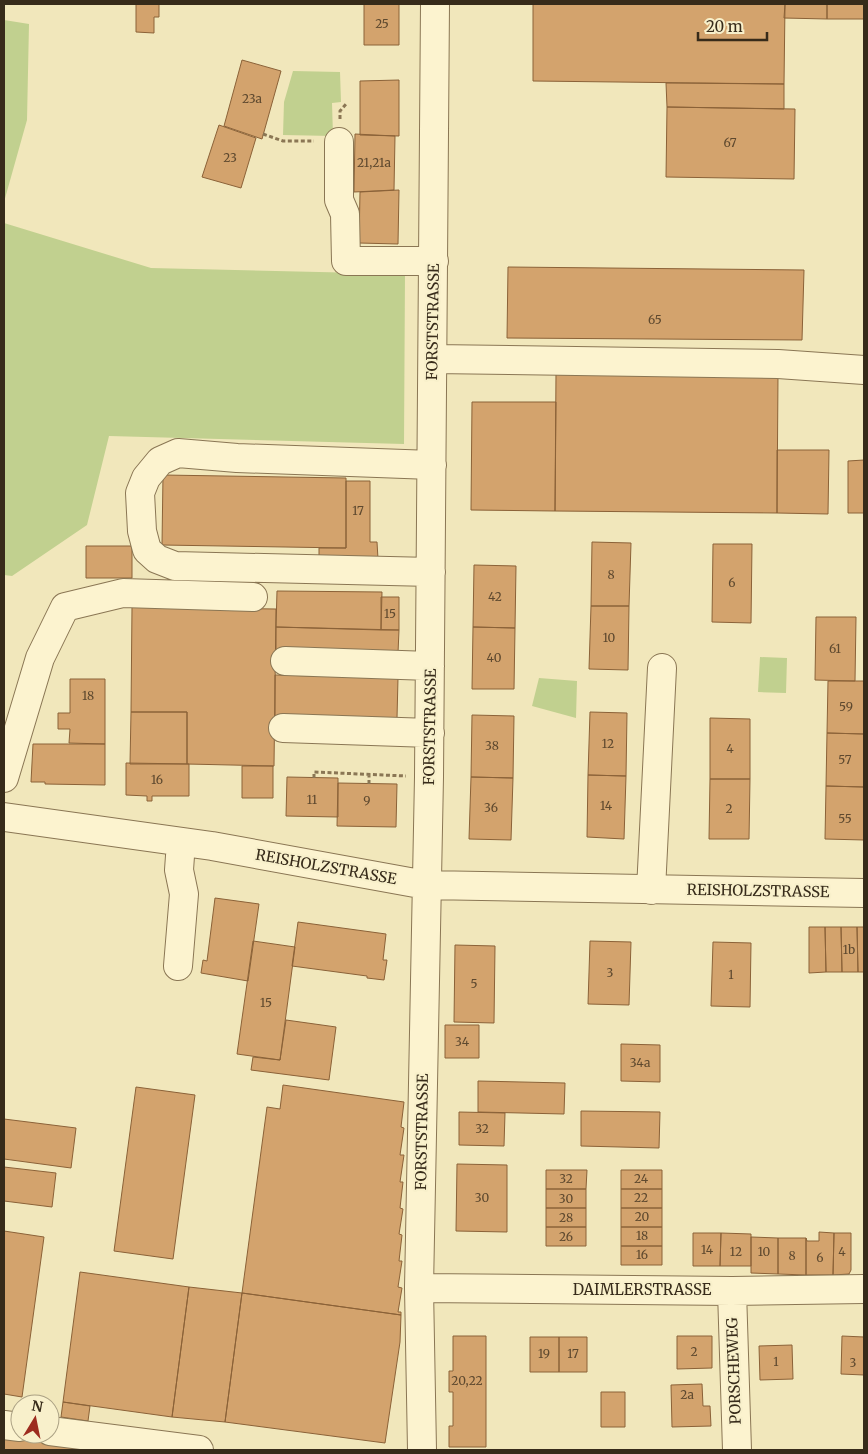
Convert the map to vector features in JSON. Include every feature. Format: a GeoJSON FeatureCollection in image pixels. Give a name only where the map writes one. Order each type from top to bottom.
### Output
{"type":"FeatureCollection","features":[{"type":"Feature","properties":{"kind":"street","name":"FORSTSTRASSE"},"geometry":{"type":"LineString","coordinates":[[422,1450],[419,1288],[430,733],[435,4]]}},
{"type":"Feature","properties":{"kind":"street"},"geometry":{"type":"LineString","coordinates":[[339,142],[338,200],[345,214],[346,261],[434,261]]}},
{"type":"Feature","properties":{"kind":"street"},"geometry":{"type":"LineString","coordinates":[[433,359],[778,364],[864,370]]}},
{"type":"Feature","properties":{"kind":"street"},"geometry":{"type":"LineString","coordinates":[[431,572],[175,566],[157,559],[148,550],[142,531],[140,493],[146,478],[160,461],[178,453],[237,458],[432,465]]}},
{"type":"Feature","properties":{"kind":"street"},"geometry":{"type":"LineString","coordinates":[[4,773],[40,658],[65,607],[123,593],[253,597]]}},
{"type":"Feature","properties":{"kind":"street"},"geometry":{"type":"LineString","coordinates":[[285,661],[430,666]]}},
{"type":"Feature","properties":{"kind":"street"},"geometry":{"type":"LineString","coordinates":[[651,890],[662,668]]}},
{"type":"Feature","properties":{"kind":"street"},"geometry":{"type":"LineString","coordinates":[[283,728],[430,733]]}},
{"type":"Feature","properties":{"kind":"street","name":"REISHOLZSTRASSE"},"geometry":{"type":"LineString","coordinates":[[4,817],[181,842],[426,885],[864,893]]}},
{"type":"Feature","properties":{"kind":"street"},"geometry":{"type":"LineString","coordinates":[[178,966],[184,894],[179,870],[181,842]]}},
{"type":"Feature","properties":{"kind":"street","name":"DAIMLERSTRASSE"},"geometry":{"type":"LineString","coordinates":[[419,1288],[732,1291],[864,1289]]}},
{"type":"Feature","properties":{"kind":"street","name":"PORSCHEWEG"},"geometry":{"type":"LineString","coordinates":[[732,1291],[737,1450]]}},
{"type":"Feature","properties":{"kind":"street"},"geometry":{"type":"LineString","coordinates":[[60,1432],[199,1450]]}},
{"type":"Feature","properties":{"kind":"path"},"geometry":{"type":"LineString","coordinates":[[263,134],[283,141],[339,142]]}},
{"type":"Feature","properties":{"kind":"path"},"geometry":{"type":"LineString","coordinates":[[314,778],[314,772],[411,776]]}},
{"type":"Feature","properties":{"kind":"path"},"geometry":{"type":"LineString","coordinates":[[369,774],[369,784]]}},
{"type":"Feature","properties":{"kind":"green space"},"geometry":{"type":"Polygon","coordinates":[[[4,20],[29,24],[27,120],[4,202],[4,20]]]}},
{"type":"Feature","properties":{"kind":"green space"},"geometry":{"type":"Polygon","coordinates":[[[293,71],[340,72],[341,102],[332,103],[333,136],[283,135],[284,102],[293,71]]]}},
{"type":"Feature","properties":{"kind":"green space"},"geometry":{"type":"Polygon","coordinates":[[[4,223],[151,268],[405,274],[404,444],[109,436],[87,525],[12,576],[4,575],[4,223]]]}},
{"type":"Feature","properties":{"kind":"green space"},"geometry":{"type":"Polygon","coordinates":[[[760,657],[787,658],[786,693],[758,692],[760,657]]]}},
{"type":"Feature","properties":{"kind":"green space"},"geometry":{"type":"Polygon","coordinates":[[[539,678],[577,681],[576,718],[532,706],[539,678]]]}},
{"type":"Feature","properties":{"kind":"building"},"geometry":{"type":"Polygon","coordinates":[[[136,4],[159,4],[159,17],[154,17],[154,33],[136,32],[136,4]]]}},
{"type":"Feature","properties":{"kind":"building"},"geometry":{"type":"Polygon","coordinates":[[[364,4],[399,4],[399,45],[364,45],[364,4]]]}},
{"type":"Feature","properties":{"kind":"building"},"geometry":{"type":"Polygon","coordinates":[[[533,4],[785,4],[784,84],[533,81],[533,4]]]}},
{"type":"Feature","properties":{"kind":"building"},"geometry":{"type":"Polygon","coordinates":[[[785,4],[827,4],[827,19],[784,18],[785,4]]]}},
{"type":"Feature","properties":{"kind":"building"},"geometry":{"type":"Polygon","coordinates":[[[827,4],[864,4],[864,19],[827,19],[827,4]]]}},
{"type":"Feature","properties":{"kind":"building"},"geometry":{"type":"Polygon","coordinates":[[[242,60],[281,71],[262,139],[224,126],[242,60]]]}},
{"type":"Feature","properties":{"kind":"building"},"geometry":{"type":"Polygon","coordinates":[[[399,80],[399,136],[360,135],[360,81],[399,80]]]}},
{"type":"Feature","properties":{"kind":"building"},"geometry":{"type":"Polygon","coordinates":[[[666,83],[784,84],[784,109],[667,107],[666,83]]]}},
{"type":"Feature","properties":{"kind":"building"},"geometry":{"type":"Polygon","coordinates":[[[667,107],[795,109],[794,179],[666,177],[667,107]]]}},
{"type":"Feature","properties":{"kind":"building"},"geometry":{"type":"Polygon","coordinates":[[[219,125],[256,138],[241,188],[202,177],[219,125]]]}},
{"type":"Feature","properties":{"kind":"building"},"geometry":{"type":"Polygon","coordinates":[[[355,134],[395,136],[394,190],[354,192],[355,134]]]}},
{"type":"Feature","properties":{"kind":"building"},"geometry":{"type":"Polygon","coordinates":[[[399,190],[398,244],[359,243],[360,192],[399,190]]]}},
{"type":"Feature","properties":{"kind":"building"},"geometry":{"type":"Polygon","coordinates":[[[508,267],[804,270],[802,340],[507,338],[508,267]]]}},
{"type":"Feature","properties":{"kind":"building"},"geometry":{"type":"Polygon","coordinates":[[[556,372],[778,375],[777,513],[555,511],[556,372]]]}},
{"type":"Feature","properties":{"kind":"building"},"geometry":{"type":"Polygon","coordinates":[[[472,402],[556,402],[555,511],[471,510],[472,402]]]}},
{"type":"Feature","properties":{"kind":"building"},"geometry":{"type":"Polygon","coordinates":[[[777,450],[829,450],[828,514],[777,513],[777,450]]]}},
{"type":"Feature","properties":{"kind":"building"},"geometry":{"type":"Polygon","coordinates":[[[864,460],[864,513],[848,513],[848,461],[864,460]]]}},
{"type":"Feature","properties":{"kind":"building"},"geometry":{"type":"Polygon","coordinates":[[[163,475],[346,478],[346,548],[162,545],[163,475]]]}},
{"type":"Feature","properties":{"kind":"building"},"geometry":{"type":"Polygon","coordinates":[[[346,481],[370,481],[370,542],[377,542],[378,559],[319,558],[319,548],[346,548],[346,481]]]}},
{"type":"Feature","properties":{"kind":"building"},"geometry":{"type":"Polygon","coordinates":[[[592,542],[631,543],[629,606],[591,606],[592,542]]]}},
{"type":"Feature","properties":{"kind":"building"},"geometry":{"type":"Polygon","coordinates":[[[713,544],[752,544],[751,623],[712,622],[713,544]]]}},
{"type":"Feature","properties":{"kind":"building"},"geometry":{"type":"Polygon","coordinates":[[[86,546],[132,546],[132,578],[86,578],[86,546]]]}},
{"type":"Feature","properties":{"kind":"building"},"geometry":{"type":"Polygon","coordinates":[[[474,565],[516,566],[515,628],[473,627],[474,565]]]}},
{"type":"Feature","properties":{"kind":"building"},"geometry":{"type":"Polygon","coordinates":[[[277,591],[382,592],[381,630],[276,627],[277,591]]]}},
{"type":"Feature","properties":{"kind":"building"},"geometry":{"type":"Polygon","coordinates":[[[381,597],[399,597],[399,630],[381,630],[381,597]]]}},
{"type":"Feature","properties":{"kind":"building"},"geometry":{"type":"Polygon","coordinates":[[[591,606],[629,606],[628,670],[589,669],[591,606]]]}},
{"type":"Feature","properties":{"kind":"building"},"geometry":{"type":"Polygon","coordinates":[[[132,607],[276,609],[274,766],[187,764],[187,712],[131,712],[132,607]]]}},
{"type":"Feature","properties":{"kind":"building"},"geometry":{"type":"Polygon","coordinates":[[[816,617],[856,617],[855,681],[815,680],[816,617]]]}},
{"type":"Feature","properties":{"kind":"building"},"geometry":{"type":"Polygon","coordinates":[[[276,627],[399,630],[398,653],[276,650],[276,627]]]}},
{"type":"Feature","properties":{"kind":"building"},"geometry":{"type":"Polygon","coordinates":[[[473,627],[515,628],[514,689],[472,689],[473,627]]]}},
{"type":"Feature","properties":{"kind":"building"},"geometry":{"type":"Polygon","coordinates":[[[275,675],[398,678],[397,718],[275,716],[275,675]]]}},
{"type":"Feature","properties":{"kind":"building"},"geometry":{"type":"Polygon","coordinates":[[[70,679],[105,679],[105,744],[69,743],[70,729],[58,729],[58,713],[70,713],[70,679]]]}},
{"type":"Feature","properties":{"kind":"building"},"geometry":{"type":"Polygon","coordinates":[[[828,681],[864,681],[864,734],[827,733],[828,681]]]}},
{"type":"Feature","properties":{"kind":"building"},"geometry":{"type":"Polygon","coordinates":[[[131,712],[187,712],[187,764],[130,764],[131,712]]]}},
{"type":"Feature","properties":{"kind":"building"},"geometry":{"type":"Polygon","coordinates":[[[590,712],[627,713],[626,776],[588,775],[590,712]]]}},
{"type":"Feature","properties":{"kind":"building"},"geometry":{"type":"Polygon","coordinates":[[[472,715],[514,716],[513,778],[471,777],[472,715]]]}},
{"type":"Feature","properties":{"kind":"building"},"geometry":{"type":"Polygon","coordinates":[[[710,718],[750,719],[750,779],[710,779],[710,718]]]}},
{"type":"Feature","properties":{"kind":"building"},"geometry":{"type":"Polygon","coordinates":[[[827,733],[864,734],[864,787],[826,786],[827,733]]]}},
{"type":"Feature","properties":{"kind":"building"},"geometry":{"type":"Polygon","coordinates":[[[33,744],[105,744],[105,785],[31,782],[33,744]]]}},
{"type":"Feature","properties":{"kind":"building"},"geometry":{"type":"Polygon","coordinates":[[[126,763],[189,764],[189,796],[152,796],[152,801],[147,801],[147,796],[126,795],[126,763]]]}},
{"type":"Feature","properties":{"kind":"building"},"geometry":{"type":"Polygon","coordinates":[[[242,766],[273,766],[273,798],[242,798],[242,766]]]}},
{"type":"Feature","properties":{"kind":"building"},"geometry":{"type":"Polygon","coordinates":[[[588,775],[626,776],[624,839],[587,837],[588,775]]]}},
{"type":"Feature","properties":{"kind":"building"},"geometry":{"type":"Polygon","coordinates":[[[287,777],[338,778],[338,817],[286,816],[287,777]]]}},
{"type":"Feature","properties":{"kind":"building"},"geometry":{"type":"Polygon","coordinates":[[[471,777],[513,778],[511,840],[469,839],[471,777]]]}},
{"type":"Feature","properties":{"kind":"building"},"geometry":{"type":"Polygon","coordinates":[[[710,779],[750,779],[749,839],[709,839],[710,779]]]}},
{"type":"Feature","properties":{"kind":"building"},"geometry":{"type":"Polygon","coordinates":[[[338,783],[397,784],[396,827],[337,826],[338,783]]]}},
{"type":"Feature","properties":{"kind":"building"},"geometry":{"type":"Polygon","coordinates":[[[826,786],[864,787],[864,840],[825,839],[826,786]]]}},
{"type":"Feature","properties":{"kind":"building"},"geometry":{"type":"Polygon","coordinates":[[[215,898],[259,904],[248,981],[201,973],[203,960],[207,961],[215,898]]]}},
{"type":"Feature","properties":{"kind":"building"},"geometry":{"type":"Polygon","coordinates":[[[298,922],[386,934],[383,960],[387,960],[384,980],[292,966],[298,922]]]}},
{"type":"Feature","properties":{"kind":"building"},"geometry":{"type":"Polygon","coordinates":[[[809,927],[825,927],[826,972],[809,973],[809,927]]]}},
{"type":"Feature","properties":{"kind":"building"},"geometry":{"type":"Polygon","coordinates":[[[825,927],[841,927],[842,972],[826,972],[825,927]]]}},
{"type":"Feature","properties":{"kind":"building"},"geometry":{"type":"Polygon","coordinates":[[[841,927],[857,927],[858,972],[842,972],[841,927]]]}},
{"type":"Feature","properties":{"kind":"building"},"geometry":{"type":"Polygon","coordinates":[[[857,927],[864,927],[864,972],[858,972],[857,927]]]}},
{"type":"Feature","properties":{"kind":"building"},"geometry":{"type":"Polygon","coordinates":[[[253,941],[295,947],[280,1060],[237,1054],[253,941]]]}},
{"type":"Feature","properties":{"kind":"building"},"geometry":{"type":"Polygon","coordinates":[[[590,941],[631,942],[629,1005],[588,1004],[590,941]]]}},
{"type":"Feature","properties":{"kind":"building"},"geometry":{"type":"Polygon","coordinates":[[[713,942],[751,943],[750,1007],[711,1006],[713,942]]]}},
{"type":"Feature","properties":{"kind":"building"},"geometry":{"type":"Polygon","coordinates":[[[455,945],[495,946],[494,1023],[454,1022],[455,945]]]}},
{"type":"Feature","properties":{"kind":"building"},"geometry":{"type":"Polygon","coordinates":[[[286,1020],[336,1027],[329,1080],[251,1070],[253,1057],[280,1060],[286,1020]]]}},
{"type":"Feature","properties":{"kind":"building"},"geometry":{"type":"Polygon","coordinates":[[[445,1025],[479,1025],[479,1058],[445,1058],[445,1025]]]}},
{"type":"Feature","properties":{"kind":"building"},"geometry":{"type":"Polygon","coordinates":[[[621,1044],[660,1045],[660,1082],[621,1081],[621,1044]]]}},
{"type":"Feature","properties":{"kind":"building"},"geometry":{"type":"Polygon","coordinates":[[[478,1081],[565,1083],[564,1114],[478,1112],[478,1081]]]}},
{"type":"Feature","properties":{"kind":"building"},"geometry":{"type":"Polygon","coordinates":[[[283,1085],[404,1102],[401,1127],[404,1128],[400,1155],[404,1155],[400,1182],[403,1182],[400,1208],[403,1209],[399,1234],[402,1235],[399,1261],[402,1261],[398,1287],[402,1288],[398,1312],[401,1312],[401,1315],[242,1293],[267,1107],[280,1109],[283,1085]]]}},
{"type":"Feature","properties":{"kind":"building"},"geometry":{"type":"Polygon","coordinates":[[[136,1087],[195,1095],[173,1259],[114,1251],[136,1087]]]}},
{"type":"Feature","properties":{"kind":"building"},"geometry":{"type":"Polygon","coordinates":[[[581,1111],[660,1112],[659,1148],[581,1146],[581,1111]]]}},
{"type":"Feature","properties":{"kind":"building"},"geometry":{"type":"Polygon","coordinates":[[[459,1112],[505,1113],[504,1146],[459,1145],[459,1112]]]}},
{"type":"Feature","properties":{"kind":"building"},"geometry":{"type":"Polygon","coordinates":[[[4,1119],[76,1128],[71,1168],[4,1159],[4,1119]]]}},
{"type":"Feature","properties":{"kind":"building"},"geometry":{"type":"Polygon","coordinates":[[[457,1164],[507,1165],[507,1232],[456,1231],[457,1164]]]}},
{"type":"Feature","properties":{"kind":"building"},"geometry":{"type":"Polygon","coordinates":[[[4,1167],[56,1173],[52,1207],[4,1201],[4,1167]]]}},
{"type":"Feature","properties":{"kind":"building"},"geometry":{"type":"Polygon","coordinates":[[[546,1170],[587,1170],[586,1189],[546,1189],[546,1170]]]}},
{"type":"Feature","properties":{"kind":"building"},"geometry":{"type":"Polygon","coordinates":[[[621,1170],[662,1170],[662,1189],[621,1189],[621,1170]]]}},
{"type":"Feature","properties":{"kind":"building"},"geometry":{"type":"Polygon","coordinates":[[[546,1189],[586,1189],[586,1208],[546,1208],[546,1189]]]}},
{"type":"Feature","properties":{"kind":"building"},"geometry":{"type":"Polygon","coordinates":[[[621,1189],[662,1189],[662,1208],[621,1208],[621,1189]]]}},
{"type":"Feature","properties":{"kind":"building"},"geometry":{"type":"Polygon","coordinates":[[[546,1208],[586,1208],[586,1227],[546,1227],[546,1208]]]}},
{"type":"Feature","properties":{"kind":"building"},"geometry":{"type":"Polygon","coordinates":[[[621,1208],[662,1208],[662,1227],[621,1227],[621,1208]]]}},
{"type":"Feature","properties":{"kind":"building"},"geometry":{"type":"Polygon","coordinates":[[[546,1227],[586,1227],[586,1246],[546,1246],[546,1227]]]}},
{"type":"Feature","properties":{"kind":"building"},"geometry":{"type":"Polygon","coordinates":[[[621,1227],[662,1227],[662,1246],[621,1246],[621,1227]]]}},
{"type":"Feature","properties":{"kind":"building"},"geometry":{"type":"Polygon","coordinates":[[[4,1231],[44,1237],[22,1394],[4,1394],[4,1231]]]}},
{"type":"Feature","properties":{"kind":"building"},"geometry":{"type":"Polygon","coordinates":[[[819,1232],[834,1233],[833,1275],[806,1275],[806,1238],[807,1241],[819,1241],[819,1232]]]}},
{"type":"Feature","properties":{"kind":"building"},"geometry":{"type":"Polygon","coordinates":[[[693,1233],[721,1233],[720,1266],[693,1266],[693,1233]]]}},
{"type":"Feature","properties":{"kind":"building"},"geometry":{"type":"Polygon","coordinates":[[[721,1233],[751,1234],[751,1266],[720,1266],[721,1233]]]}},
{"type":"Feature","properties":{"kind":"building"},"geometry":{"type":"Polygon","coordinates":[[[834,1233],[851,1233],[851,1270],[849,1274],[833,1275],[834,1233]]]}},
{"type":"Feature","properties":{"kind":"building"},"geometry":{"type":"Polygon","coordinates":[[[751,1237],[778,1238],[778,1274],[751,1273],[751,1237]]]}},
{"type":"Feature","properties":{"kind":"building"},"geometry":{"type":"Polygon","coordinates":[[[778,1238],[806,1238],[806,1275],[778,1274],[778,1238]]]}},
{"type":"Feature","properties":{"kind":"building"},"geometry":{"type":"Polygon","coordinates":[[[621,1246],[662,1246],[662,1265],[621,1265],[621,1246]]]}},
{"type":"Feature","properties":{"kind":"building"},"geometry":{"type":"Polygon","coordinates":[[[80,1272],[189,1287],[172,1417],[63,1402],[80,1272]]]}},
{"type":"Feature","properties":{"kind":"building"},"geometry":{"type":"Polygon","coordinates":[[[189,1287],[242,1293],[225,1422],[172,1417],[189,1287]]]}},
{"type":"Feature","properties":{"kind":"building"},"geometry":{"type":"Polygon","coordinates":[[[242,1293],[401,1315],[400,1342],[385,1443],[225,1422],[242,1293]]]}},
{"type":"Feature","properties":{"kind":"building"},"geometry":{"type":"Polygon","coordinates":[[[453,1336],[486,1336],[486,1447],[449,1447],[449,1426],[453,1426],[453,1392],[449,1392],[449,1371],[453,1371],[453,1336]]]}},
{"type":"Feature","properties":{"kind":"building"},"geometry":{"type":"Polygon","coordinates":[[[677,1336],[712,1336],[712,1368],[677,1369],[677,1336]]]}},
{"type":"Feature","properties":{"kind":"building"},"geometry":{"type":"Polygon","coordinates":[[[842,1336],[864,1337],[864,1375],[841,1374],[842,1336]]]}},
{"type":"Feature","properties":{"kind":"building"},"geometry":{"type":"Polygon","coordinates":[[[530,1337],[559,1337],[559,1372],[530,1372],[530,1337]]]}},
{"type":"Feature","properties":{"kind":"building"},"geometry":{"type":"Polygon","coordinates":[[[559,1337],[587,1337],[587,1372],[559,1372],[559,1337]]]}},
{"type":"Feature","properties":{"kind":"building"},"geometry":{"type":"Polygon","coordinates":[[[792,1345],[793,1379],[760,1380],[759,1346],[792,1345]]]}},
{"type":"Feature","properties":{"kind":"building"},"geometry":{"type":"Polygon","coordinates":[[[702,1384],[703,1406],[710,1406],[711,1426],[672,1427],[671,1385],[702,1384]]]}},
{"type":"Feature","properties":{"kind":"building"},"geometry":{"type":"Polygon","coordinates":[[[601,1392],[625,1392],[625,1427],[601,1427],[601,1392]]]}},
{"type":"Feature","properties":{"kind":"building"},"geometry":{"type":"Polygon","coordinates":[[[63,1402],[90,1406],[88,1421],[61,1417],[63,1402]]]}},
{"type":"Feature","properties":{"kind":"building"},"geometry":{"type":"Polygon","coordinates":[[[4,1437],[10,1438],[10,1444],[60,1444],[108,1450],[4,1450],[4,1437]]]}}]}
